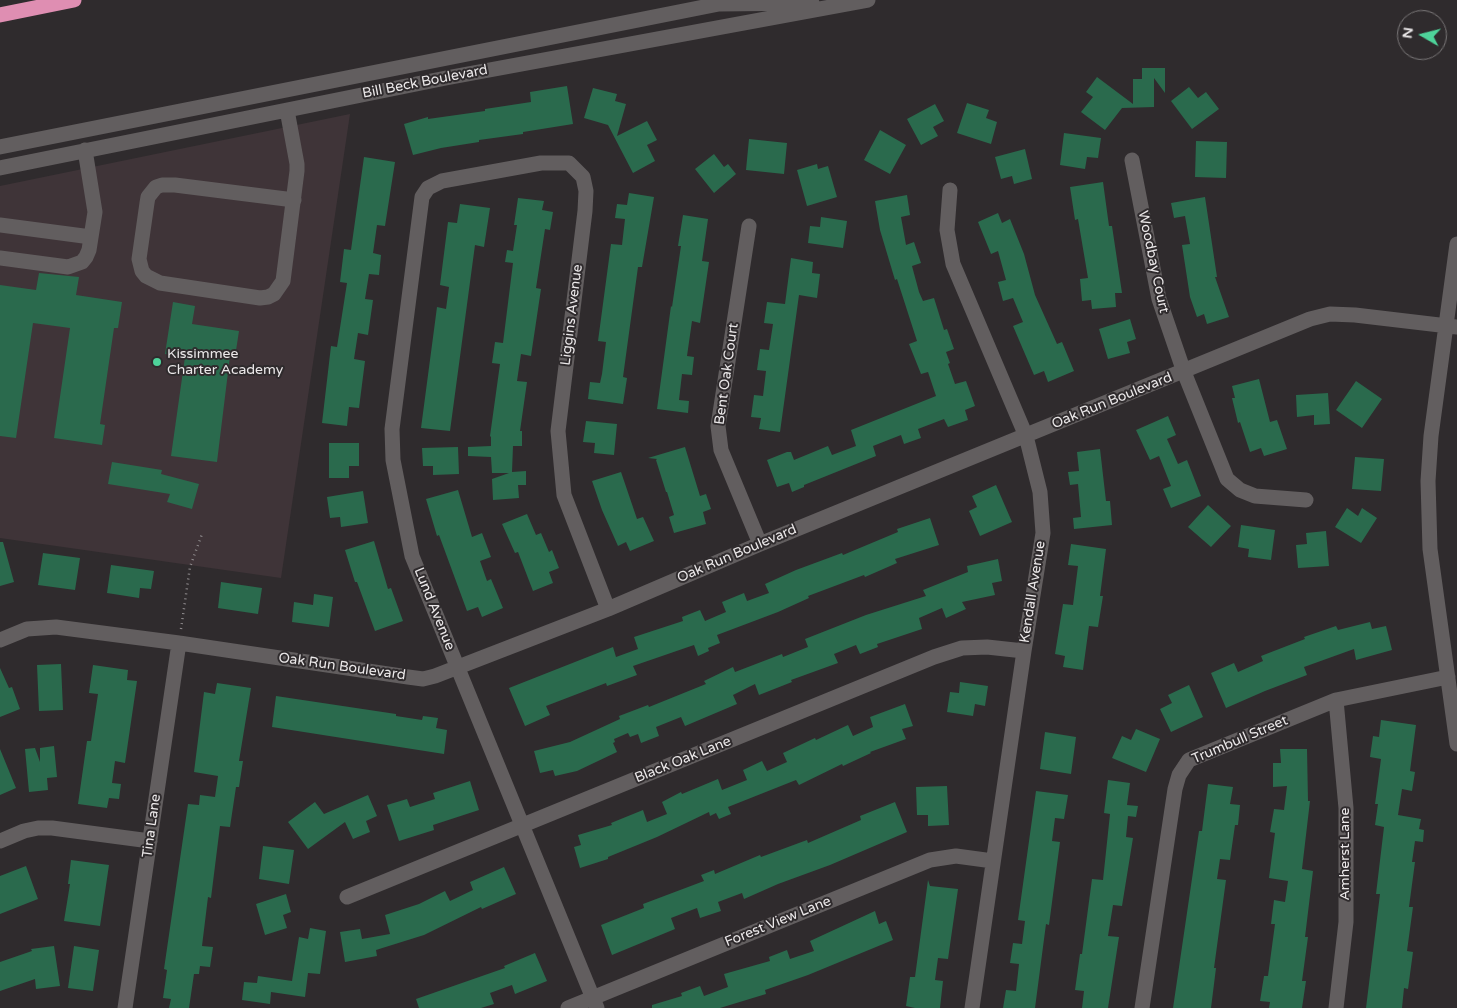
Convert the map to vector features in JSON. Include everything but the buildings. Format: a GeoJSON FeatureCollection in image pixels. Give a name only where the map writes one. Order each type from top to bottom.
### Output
{"type":"FeatureCollection","features":[{"type":"Feature","properties":{"kind":"highway"},"geometry":{"type":"LineString","coordinates":[[0,15],[74,0]]}},
{"type":"Feature","properties":{"kind":"street","name":"Bill Beck Boulevard"},"geometry":{"type":"LineString","coordinates":[[0,168],[456,76],[868,0]]}},
{"type":"Feature","properties":{"kind":"street","name":"Bill Beck Boulevard"},"geometry":{"type":"LineString","coordinates":[[0,147],[719,4],[851,3]]}},
{"type":"Feature","properties":{"kind":"street"},"geometry":{"type":"LineString","coordinates":[[287,110],[298,164],[294,200],[283,281],[274,294],[268,297],[249,297],[160,284],[146,276],[142,271],[140,259],[147,203],[148,197],[156,187],[175,185],[294,200]]}},
{"type":"Feature","properties":{"kind":"street"},"geometry":{"type":"LineString","coordinates":[[0,258],[58,266],[75,265],[86,257],[90,250],[95,212],[85,150]]}},
{"type":"Feature","properties":{"kind":"street","name":"Woodbay Court"},"geometry":{"type":"LineString","coordinates":[[1132,160],[1159,299],[1184,372],[1227,479],[1240,490],[1255,496],[1306,500]]}},
{"type":"Feature","properties":{"kind":"street","name":"Liggins Avenue"},"geometry":{"type":"LineString","coordinates":[[428,188],[442,181],[541,163],[569,163],[583,177],[586,191],[585,211],[558,431],[559,457],[564,495],[608,609]]}},
{"type":"Feature","properties":{"kind":"street","name":"Lund Avenue"},"geometry":{"type":"LineString","coordinates":[[428,188],[422,197],[392,429],[392,460],[412,556],[595,1003]]}},
{"type":"Feature","properties":{"kind":"street","name":"Kendall Avenue"},"geometry":{"type":"LineString","coordinates":[[950,190],[947,230],[952,264],[1026,436],[1040,492],[1043,533],[972,1008]]}},
{"type":"Feature","properties":{"kind":"street"},"geometry":{"type":"LineString","coordinates":[[0,224],[91,237]]}},
{"type":"Feature","properties":{"kind":"street","name":"Bent Oak Court"},"geometry":{"type":"LineString","coordinates":[[749,226],[718,426],[721,450],[760,544]]}},
{"type":"Feature","properties":{"kind":"street"},"geometry":{"type":"LineString","coordinates":[[1457,244],[1451,326],[1431,436],[1428,481],[1430,549],[1457,744]]}},
{"type":"Feature","properties":{"kind":"street","name":"Oak Run Boulevard"},"geometry":{"type":"LineString","coordinates":[[0,640],[28,629],[56,627],[180,638],[423,678],[458,668],[608,609],[760,544],[1310,319],[1330,314],[1355,315],[1451,326]]}},
{"type":"Feature","properties":{"kind":"street","name":"Tina Lane"},"geometry":{"type":"LineString","coordinates":[[125,1008],[180,638]]}},
{"type":"Feature","properties":{"kind":"street","name":"Black Oak Lane"},"geometry":{"type":"LineString","coordinates":[[347,896],[934,657],[962,648],[987,647],[1024,651]]}},
{"type":"Feature","properties":{"kind":"street","name":"Trumbull Street"},"geometry":{"type":"LineString","coordinates":[[1142,1008],[1174,789],[1179,775],[1189,760],[1336,700],[1448,677]]}},
{"type":"Feature","properties":{"kind":"street","name":"Amherst Lane"},"geometry":{"type":"LineString","coordinates":[[1336,700],[1346,808],[1346,922],[1336,1008]]}},
{"type":"Feature","properties":{"kind":"street"},"geometry":{"type":"LineString","coordinates":[[0,841],[24,831],[38,828],[52,828],[150,841]]}},
{"type":"Feature","properties":{"kind":"street","name":"Forest View Lane"},"geometry":{"type":"LineString","coordinates":[[568,1008],[595,1003],[930,860],[956,856],[993,860]]}},
{"type":"Feature","properties":{"kind":"path"},"geometry":{"type":"LineString","coordinates":[[180,638],[190,567],[202,534]]}},
{"type":"Feature","properties":{"kind":"shaded area","name":"Kissimmee Charter Academy"},"geometry":{"type":"Polygon","coordinates":[[[350,114],[281,578],[0,538],[0,186],[350,114]]]}},
{"type":"Feature","properties":{"kind":"place","name":"Kissimmee Charter Academy"},"geometry":{"type":"Point","coordinates":[157,362]}}]}
